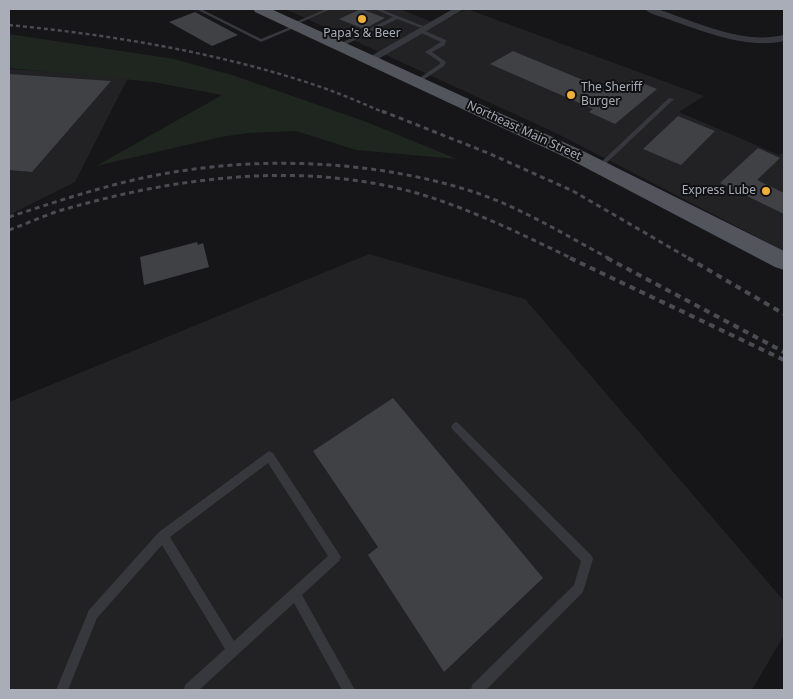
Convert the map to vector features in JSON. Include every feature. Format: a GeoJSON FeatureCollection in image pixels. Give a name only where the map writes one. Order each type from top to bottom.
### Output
{"type":"FeatureCollection","features":[{"type":"Feature","properties":{"kind":"main road","name":"Northeast Main Street"},"geometry":{"type":"LineString","coordinates":[[266,10],[599,167],[784,261]]}},
{"type":"Feature","properties":{"kind":"street"},"geometry":{"type":"LineString","coordinates":[[369,60],[459,9]]}},
{"type":"Feature","properties":{"kind":"street"},"geometry":{"type":"LineString","coordinates":[[649,9],[745,40],[771,42],[784,38]]}},
{"type":"Feature","properties":{"kind":"lane"},"geometry":{"type":"LineString","coordinates":[[198,9],[261,41],[329,9]]}},
{"type":"Feature","properties":{"kind":"lane"},"geometry":{"type":"LineString","coordinates":[[377,9],[397,17],[444,42],[428,52],[443,62],[442,66],[416,82]]}},
{"type":"Feature","properties":{"kind":"lane"},"geometry":{"type":"LineString","coordinates":[[339,46],[397,17]]}},
{"type":"Feature","properties":{"kind":"lane"},"geometry":{"type":"LineString","coordinates":[[599,167],[672,99]]}},
{"type":"Feature","properties":{"kind":"lane"},"geometry":{"type":"LineString","coordinates":[[456,427],[587,559],[579,588],[477,690]]}},
{"type":"Feature","properties":{"kind":"lane"},"geometry":{"type":"LineString","coordinates":[[62,690],[93,614],[163,536],[269,456],[335,557],[190,690]]}},
{"type":"Feature","properties":{"kind":"lane"},"geometry":{"type":"LineString","coordinates":[[163,536],[233,651]]}},
{"type":"Feature","properties":{"kind":"lane"},"geometry":{"type":"LineString","coordinates":[[294,594],[349,690]]}},
{"type":"Feature","properties":{"kind":"shaded area"},"geometry":{"type":"Polygon","coordinates":[[[285,9],[400,9],[437,24],[467,9],[704,96],[679,112],[779,155],[784,152],[784,251],[556,133],[285,9]]]}},
{"type":"Feature","properties":{"kind":"shaded area"},"geometry":{"type":"Polygon","coordinates":[[[9,34],[174,59],[232,75],[364,121],[457,159],[356,150],[296,131],[248,133],[221,137],[96,166],[222,95],[153,82],[9,68],[9,34]]]}},
{"type":"Feature","properties":{"kind":"shaded area"},"geometry":{"type":"Polygon","coordinates":[[[9,69],[129,76],[75,182],[9,215],[9,69]]]}},
{"type":"Feature","properties":{"kind":"shaded area"},"geometry":{"type":"Polygon","coordinates":[[[369,254],[525,299],[784,601],[784,635],[752,690],[9,690],[9,402],[369,254]]]}},
{"type":"Feature","properties":{"kind":"building","name":"Papa's & Beer"},"geometry":{"type":"Polygon","coordinates":[[[361,9],[385,18],[364,29],[339,19],[361,9]]]}},
{"type":"Feature","properties":{"kind":"building"},"geometry":{"type":"Polygon","coordinates":[[[195,12],[238,35],[212,46],[169,22],[195,12]]]}},
{"type":"Feature","properties":{"kind":"building"},"geometry":{"type":"Polygon","coordinates":[[[513,51],[614,93],[632,79],[657,89],[615,124],[589,112],[593,109],[490,64],[513,51]]]}},
{"type":"Feature","properties":{"kind":"building"},"geometry":{"type":"Polygon","coordinates":[[[9,74],[111,81],[32,172],[9,170],[9,74]]]}},
{"type":"Feature","properties":{"kind":"building"},"geometry":{"type":"Polygon","coordinates":[[[678,116],[715,131],[681,165],[643,149],[678,116]]]}},
{"type":"Feature","properties":{"kind":"building"},"geometry":{"type":"Polygon","coordinates":[[[758,148],[780,158],[757,180],[784,193],[784,214],[720,183],[758,148]]]}},
{"type":"Feature","properties":{"kind":"building"},"geometry":{"type":"Polygon","coordinates":[[[197,242],[198,245],[203,243],[209,267],[144,285],[140,257],[197,242]]]}},
{"type":"Feature","properties":{"kind":"building"},"geometry":{"type":"Polygon","coordinates":[[[393,398],[543,578],[444,672],[368,555],[378,547],[313,451],[393,398]]]}},
{"type":"Feature","properties":{"kind":"railway"},"geometry":{"type":"LineString","coordinates":[[9,25],[86,34],[202,54],[278,73],[342,95],[385,113]]}},
{"type":"Feature","properties":{"kind":"railway"},"geometry":{"type":"LineString","coordinates":[[382,111],[488,153],[573,191],[690,259]]}},
{"type":"Feature","properties":{"kind":"railway"},"geometry":{"type":"LineString","coordinates":[[9,217],[60,200],[129,181],[187,170],[228,165],[312,164],[394,173],[435,181],[474,192],[526,214],[610,259]]}},
{"type":"Feature","properties":{"kind":"railway"},"geometry":{"type":"LineString","coordinates":[[9,230],[62,210],[155,188],[200,181],[289,175],[377,184],[420,194],[440,200],[498,224],[573,259]]}},
{"type":"Feature","properties":{"kind":"railway"},"geometry":{"type":"LineString","coordinates":[[570,258],[784,360]]}},
{"type":"Feature","properties":{"kind":"railway"},"geometry":{"type":"LineString","coordinates":[[607,258],[784,352]]}},
{"type":"Feature","properties":{"kind":"railway"},"geometry":{"type":"LineString","coordinates":[[688,258],[784,314]]}},
{"type":"Feature","properties":{"kind":"place","name":"Papa's & Beer"},"geometry":{"type":"Point","coordinates":[362,19]}},
{"type":"Feature","properties":{"kind":"place","name":"The Sheriff Burger"},"geometry":{"type":"Point","coordinates":[571,95]}},
{"type":"Feature","properties":{"kind":"place","name":"Express Lube"},"geometry":{"type":"Point","coordinates":[766,191]}}]}
